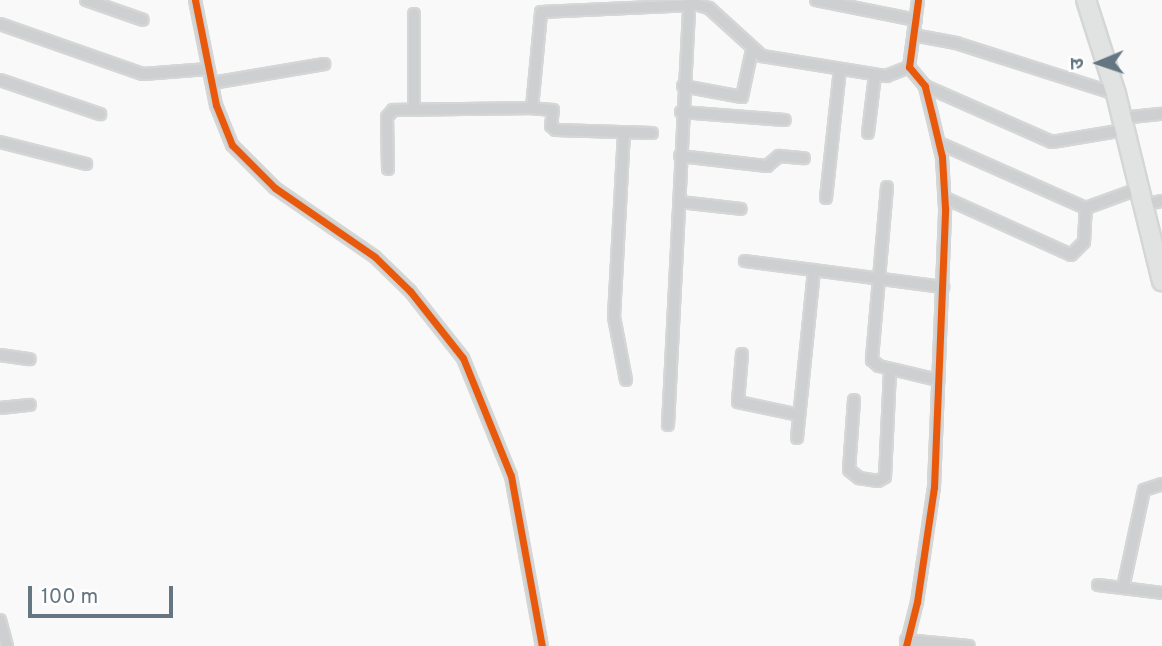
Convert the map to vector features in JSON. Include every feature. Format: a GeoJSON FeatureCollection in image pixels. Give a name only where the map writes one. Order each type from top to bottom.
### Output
{"type":"FeatureCollection","features":[{"type":"Feature","properties":{"kind":"highway"},"geometry":{"type":"LineString","coordinates":[[1086,0],[1116,94],[1157,202],[1162,239]]}},
{"type":"Feature","properties":{"kind":"highway"},"geometry":{"type":"LineString","coordinates":[[1096,0],[1128,124],[1138,189],[1162,281]]}},
{"type":"Feature","properties":{"kind":"street"},"geometry":{"type":"LineString","coordinates":[[86,0],[143,20]]}},
{"type":"Feature","properties":{"kind":"street"},"geometry":{"type":"LineString","coordinates":[[195,0],[221,124],[232,145],[275,188],[375,257],[410,291],[463,358],[511,476],[542,646]]}},
{"type":"Feature","properties":{"kind":"street"},"geometry":{"type":"LineString","coordinates":[[816,0],[916,19]]}},
{"type":"Feature","properties":{"kind":"street"},"geometry":{"type":"LineString","coordinates":[[918,0],[909,67],[925,86],[1052,142],[1162,114]]}},
{"type":"Feature","properties":{"kind":"street"},"geometry":{"type":"LineString","coordinates":[[668,425],[680,202],[681,112],[689,4]]}},
{"type":"Feature","properties":{"kind":"street"},"geometry":{"type":"LineString","coordinates":[[533,108],[541,12],[689,4],[709,8],[752,50],[789,63],[886,76],[909,67]]}},
{"type":"Feature","properties":{"kind":"street"},"geometry":{"type":"LineString","coordinates":[[414,14],[414,110]]}},
{"type":"Feature","properties":{"kind":"street"},"geometry":{"type":"LineString","coordinates":[[0,24],[143,74],[208,69]]}},
{"type":"Feature","properties":{"kind":"street"},"geometry":{"type":"LineString","coordinates":[[914,35],[956,43],[1116,94]]}},
{"type":"Feature","properties":{"kind":"street"},"geometry":{"type":"LineString","coordinates":[[738,116],[752,50]]}},
{"type":"Feature","properties":{"kind":"street"},"geometry":{"type":"LineString","coordinates":[[212,83],[324,64]]}},
{"type":"Feature","properties":{"kind":"street"},"geometry":{"type":"LineString","coordinates":[[826,198],[840,70]]}},
{"type":"Feature","properties":{"kind":"street"},"geometry":{"type":"LineString","coordinates":[[868,133],[875,75]]}},
{"type":"Feature","properties":{"kind":"street"},"geometry":{"type":"LineString","coordinates":[[0,80],[100,114]]}},
{"type":"Feature","properties":{"kind":"street"},"geometry":{"type":"LineString","coordinates":[[683,86],[742,97]]}},
{"type":"Feature","properties":{"kind":"street"},"geometry":{"type":"LineString","coordinates":[[925,86],[939,144],[945,198],[943,287],[934,487],[917,602],[906,643],[969,646]]}},
{"type":"Feature","properties":{"kind":"street"},"geometry":{"type":"LineString","coordinates":[[388,169],[389,113],[414,110],[533,108],[552,110],[551,126],[556,130],[652,133]]}},
{"type":"Feature","properties":{"kind":"street"},"geometry":{"type":"LineString","coordinates":[[681,112],[785,120]]}},
{"type":"Feature","properties":{"kind":"street"},"geometry":{"type":"LineString","coordinates":[[624,132],[614,317],[626,380]]}},
{"type":"Feature","properties":{"kind":"street"},"geometry":{"type":"LineString","coordinates":[[0,142],[86,164]]}},
{"type":"Feature","properties":{"kind":"street"},"geometry":{"type":"LineString","coordinates":[[939,144],[1086,208],[1138,189]]}},
{"type":"Feature","properties":{"kind":"street"},"geometry":{"type":"LineString","coordinates":[[680,156],[767,166],[779,156],[804,158]]}},
{"type":"Feature","properties":{"kind":"street"},"geometry":{"type":"LineString","coordinates":[[887,187],[872,360],[890,369],[938,380]]}},
{"type":"Feature","properties":{"kind":"street"},"geometry":{"type":"LineString","coordinates":[[945,198],[1071,255],[1084,242],[1086,208]]}},
{"type":"Feature","properties":{"kind":"street"},"geometry":{"type":"LineString","coordinates":[[680,202],[741,209]]}},
{"type":"Feature","properties":{"kind":"street"},"geometry":{"type":"LineString","coordinates":[[745,261],[943,287]]}},
{"type":"Feature","properties":{"kind":"street"},"geometry":{"type":"LineString","coordinates":[[797,438],[814,270]]}},
{"type":"Feature","properties":{"kind":"street"},"geometry":{"type":"LineString","coordinates":[[742,354],[738,402],[799,415]]}},
{"type":"Feature","properties":{"kind":"street"},"geometry":{"type":"LineString","coordinates":[[0,355],[30,359]]}},
{"type":"Feature","properties":{"kind":"street"},"geometry":{"type":"LineString","coordinates":[[854,400],[849,470],[859,478],[878,481],[885,477],[890,369]]}},
{"type":"Feature","properties":{"kind":"street"},"geometry":{"type":"LineString","coordinates":[[0,408],[30,405]]}},
{"type":"Feature","properties":{"kind":"street"},"geometry":{"type":"LineString","coordinates":[[1123,588],[1144,490],[1162,484]]}},
{"type":"Feature","properties":{"kind":"street"},"geometry":{"type":"LineString","coordinates":[[1098,585],[1162,593]]}},
{"type":"Feature","properties":{"kind":"street"},"geometry":{"type":"LineString","coordinates":[[0,620],[7,646]]}},
{"type":"Feature","properties":{"kind":"cycle path"},"geometry":{"type":"LineString","coordinates":[[195,0],[216,105],[232,145],[275,188],[375,257],[410,291],[463,358],[511,476],[542,646]]}},
{"type":"Feature","properties":{"kind":"cycle path"},"geometry":{"type":"LineString","coordinates":[[906,646],[917,602],[934,487],[945,208],[942,157],[925,86],[909,67],[918,0]]}}]}
